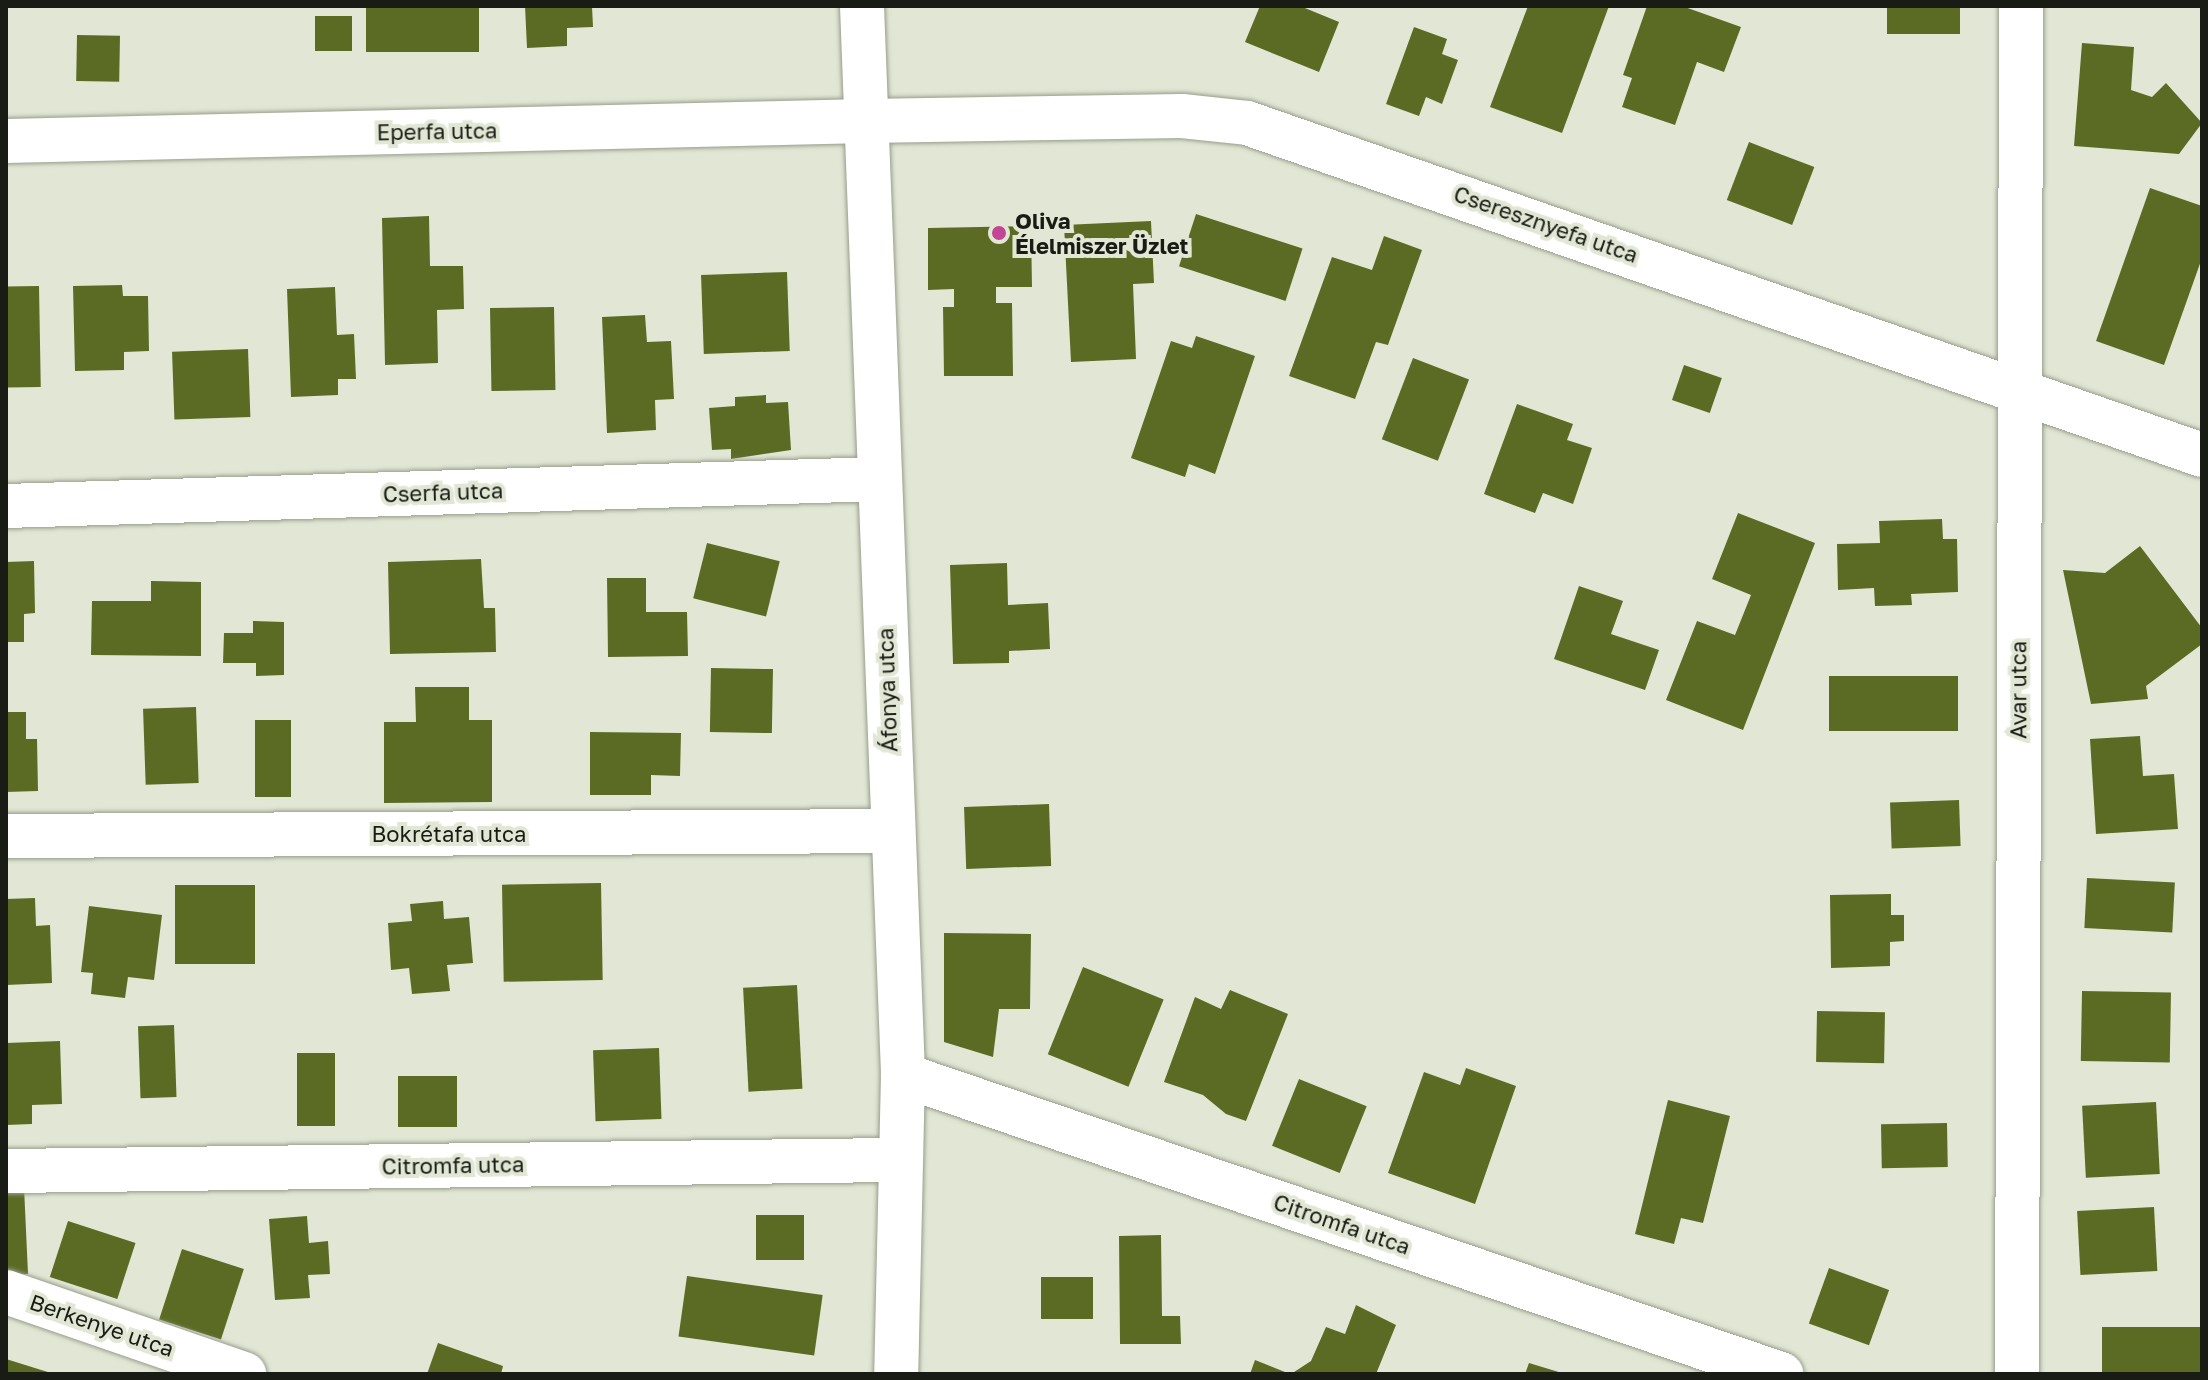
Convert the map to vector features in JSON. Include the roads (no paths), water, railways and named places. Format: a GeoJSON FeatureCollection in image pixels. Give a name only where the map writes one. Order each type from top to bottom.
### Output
{"type":"FeatureCollection","features":[{"type":"Feature","properties":{"kind":"street","name":"Áfonya utca"},"geometry":{"type":"LineString","coordinates":[[862,6],[891,831],[903,1075],[896,1374]]}},
{"type":"Feature","properties":{"kind":"street","name":"Avar utca"},"geometry":{"type":"LineString","coordinates":[[2017,1374],[2021,6]]}},
{"type":"Feature","properties":{"kind":"street","name":"Cseresznyefa utca"},"geometry":{"type":"LineString","coordinates":[[867,121],[1182,116],[1247,123],[2018,388],[2202,455]]}},
{"type":"Feature","properties":{"kind":"street","name":"Eperfa utca"},"geometry":{"type":"LineString","coordinates":[[6,141],[867,121]]}},
{"type":"Feature","properties":{"kind":"street","name":"Cserfa utca"},"geometry":{"type":"LineString","coordinates":[[6,506],[880,479]]}},
{"type":"Feature","properties":{"kind":"street","name":"Bokrétafa utca"},"geometry":{"type":"LineString","coordinates":[[6,836],[891,831]]}},
{"type":"Feature","properties":{"kind":"street","name":"Citromfa utca"},"geometry":{"type":"LineString","coordinates":[[903,1075],[1781,1374]]}},
{"type":"Feature","properties":{"kind":"street","name":"Citromfa utca"},"geometry":{"type":"LineString","coordinates":[[6,1171],[899,1160]]}},
{"type":"Feature","properties":{"kind":"street","name":"Berkenye utca"},"geometry":{"type":"LineString","coordinates":[[6,1292],[244,1374]]}},
{"type":"Feature","properties":{"kind":"place","name":"Oliva Élelmiszer Üzlet"},"geometry":{"type":"Point","coordinates":[999,233]}}]}
